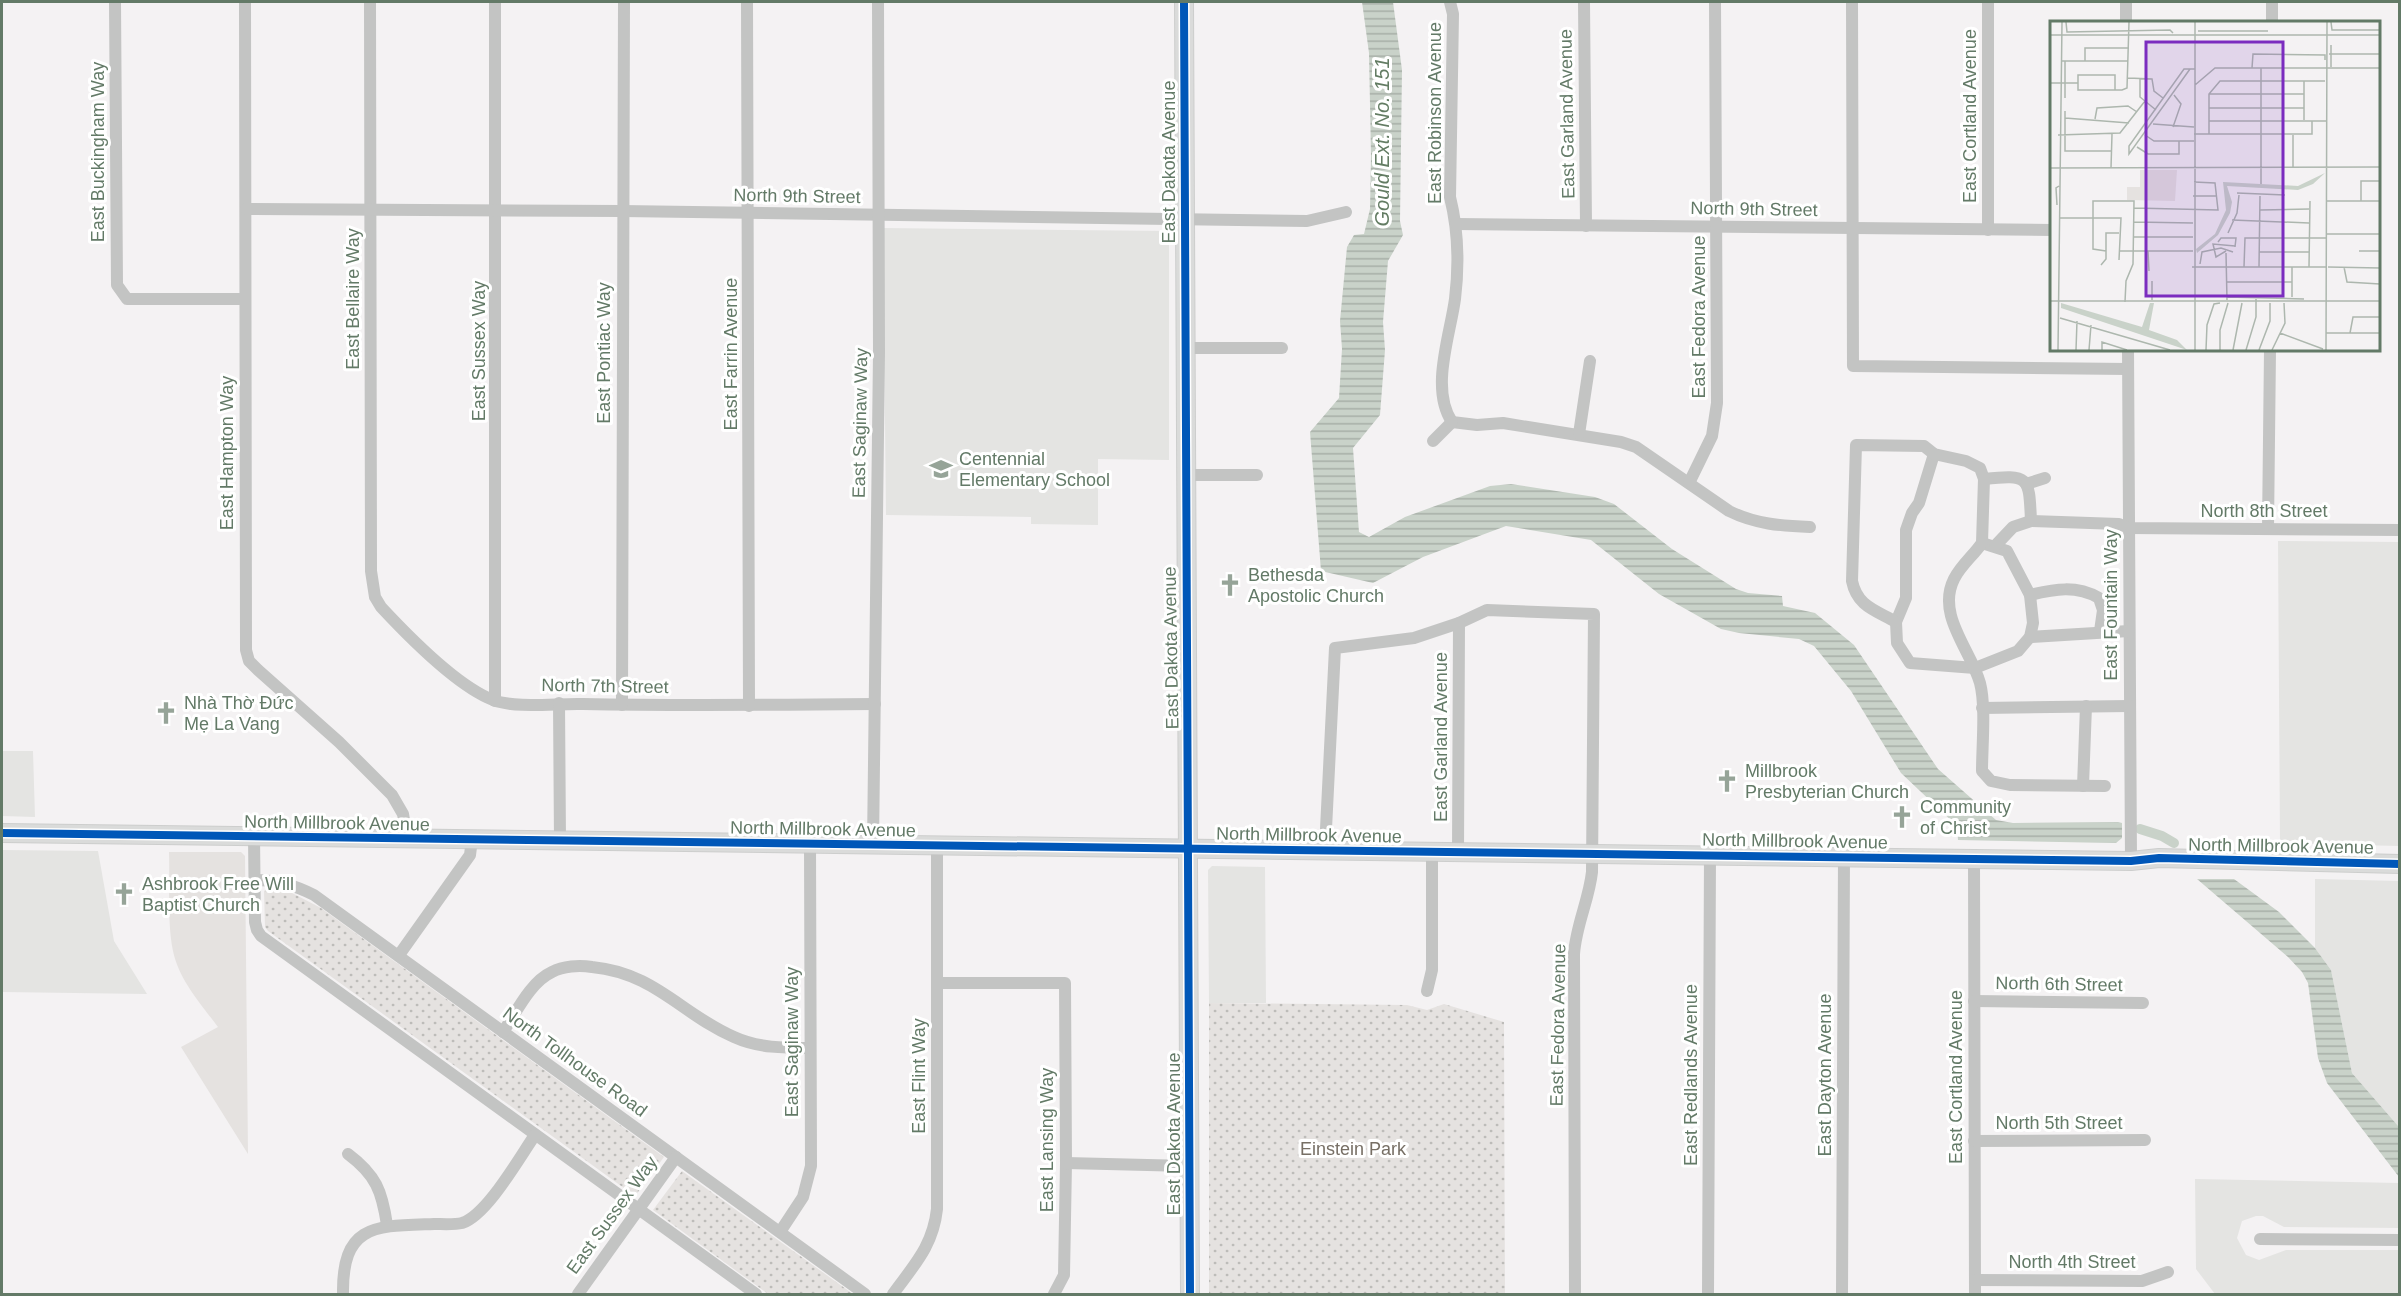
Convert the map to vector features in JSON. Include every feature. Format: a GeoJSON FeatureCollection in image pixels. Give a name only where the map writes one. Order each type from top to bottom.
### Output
{"type":"FeatureCollection","features":[{"type":"Feature","properties":{"kind":"street","name":"East Buckingham Way"},"geometry":{"type":"LineString","coordinates":[[115,2],[117,285],[127,298],[245,299]]}},
{"type":"Feature","properties":{"kind":"street","name":"East Hampton Way"},"geometry":{"type":"LineString","coordinates":[[245,2],[246,650],[249,661],[258,670],[339,742],[392,795],[403,814],[407,838]]}},
{"type":"Feature","properties":{"kind":"street","name":"East Bellaire Way"},"geometry":{"type":"LineString","coordinates":[[370,2],[371,571],[375,597]]}},
{"type":"Feature","properties":{"kind":"street","name":"East Sussex Way"},"geometry":{"type":"LineString","coordinates":[[495,2],[497,211],[495,701]]}},
{"type":"Feature","properties":{"kind":"street","name":"East Pontiac Way"},"geometry":{"type":"LineString","coordinates":[[622,705],[624,2]]}},
{"type":"Feature","properties":{"kind":"street","name":"East Farrin Avenue"},"geometry":{"type":"LineString","coordinates":[[747,2],[749,706]]}},
{"type":"Feature","properties":{"kind":"street","name":"East Saginaw Way"},"geometry":{"type":"LineString","coordinates":[[873,845],[878,2]]}},
{"type":"Feature","properties":{"kind":"street","name":"East Dakota Avenue"},"geometry":{"type":"LineString","coordinates":[[1184,2],[1190,1294]]}},
{"type":"Feature","properties":{"kind":"street","name":"East Robinson Avenue"},"geometry":{"type":"LineString","coordinates":[[1450,2],[1453,14],[1450,197],[1456,224]]}},
{"type":"Feature","properties":{"kind":"street","name":"East Garland Avenue"},"geometry":{"type":"LineString","coordinates":[[1584,2],[1586,226]]}},
{"type":"Feature","properties":{"kind":"street","name":"East Fedora Avenue"},"geometry":{"type":"LineString","coordinates":[[1689,483],[1707,451],[1716,421],[1715,2]]}},
{"type":"Feature","properties":{"kind":"street"},"geometry":{"type":"LineString","coordinates":[[1851,2],[1853,366],[2128,369]]}},
{"type":"Feature","properties":{"kind":"street","name":"East Cortland Avenue"},"geometry":{"type":"LineString","coordinates":[[1988,2],[1989,230]]}},
{"type":"Feature","properties":{"kind":"street"},"geometry":{"type":"LineString","coordinates":[[2126,2],[2126,21]]}},
{"type":"Feature","properties":{"kind":"street"},"geometry":{"type":"LineString","coordinates":[[2272,2],[2272,21]]}},
{"type":"Feature","properties":{"kind":"street","name":"North 9th Street"},"geometry":{"type":"LineString","coordinates":[[246,208],[1307,221],[1346,212]]}},
{"type":"Feature","properties":{"kind":"street","name":"North 9th Street"},"geometry":{"type":"LineString","coordinates":[[1456,224],[2050,231]]}},
{"type":"Feature","properties":{"kind":"street"},"geometry":{"type":"LineString","coordinates":[[1452,422],[1446,412],[1443,387],[1444,361],[1455,300],[1456,224]]}},
{"type":"Feature","properties":{"kind":"street"},"geometry":{"type":"LineString","coordinates":[[1185,348],[1282,348]]}},
{"type":"Feature","properties":{"kind":"street","name":"East Fountain Way"},"geometry":{"type":"LineString","coordinates":[[2128,351],[2130,861]]}},
{"type":"Feature","properties":{"kind":"street"},"geometry":{"type":"LineString","coordinates":[[2268,529],[2270,351]]}},
{"type":"Feature","properties":{"kind":"street"},"geometry":{"type":"LineString","coordinates":[[1579,434],[1590,361]]}},
{"type":"Feature","properties":{"kind":"street"},"geometry":{"type":"LineString","coordinates":[[1452,422],[1477,425],[1503,423],[1607,439],[1636,447],[1745,519],[1763,524],[1810,527]]}},
{"type":"Feature","properties":{"kind":"street"},"geometry":{"type":"LineString","coordinates":[[1433,441],[1452,422]]}},
{"type":"Feature","properties":{"kind":"street"},"geometry":{"type":"LineString","coordinates":[[1896,622],[1865,604],[1855,594],[1852,581],[1856,445],[1924,446],[1934,454],[1966,461],[1980,468],[1984,479],[1982,543],[1965,562],[1950,589],[1950,618],[1975,668],[1981,686],[1982,771],[1991,781],[2010,785],[2104,786]]}},
{"type":"Feature","properties":{"kind":"street"},"geometry":{"type":"LineString","coordinates":[[1934,454],[1919,503],[1911,513],[1906,530],[1906,598],[1896,622],[1897,643],[1910,663],[1975,668],[2018,651],[2030,637],[2033,623],[2030,595],[2007,551],[1982,543]]}},
{"type":"Feature","properties":{"kind":"street"},"geometry":{"type":"LineString","coordinates":[[1185,475],[1257,475]]}},
{"type":"Feature","properties":{"kind":"street"},"geometry":{"type":"LineString","coordinates":[[1984,479],[2013,476],[2022,479],[2030,488],[2031,521],[2013,527],[1995,546]]}},
{"type":"Feature","properties":{"kind":"street"},"geometry":{"type":"LineString","coordinates":[[2026,484],[2045,478]]}},
{"type":"Feature","properties":{"kind":"street","name":"North 8th Street"},"geometry":{"type":"LineString","coordinates":[[2031,521],[2119,524],[2129,528],[2400,530]]}},
{"type":"Feature","properties":{"kind":"street"},"geometry":{"type":"LineString","coordinates":[[2030,595],[2061,588],[2090,593],[2099,598],[2103,610],[2100,631]]}},
{"type":"Feature","properties":{"kind":"street","name":"North 7th Street"},"geometry":{"type":"LineString","coordinates":[[375,597],[389,616],[457,680],[495,701],[622,705],[875,704]]}},
{"type":"Feature","properties":{"kind":"street","name":"East Fedora Avenue"},"geometry":{"type":"LineString","coordinates":[[1460,623],[1487,610],[1594,614],[1590,889],[1577,931],[1574,954],[1575,1294]]}},
{"type":"Feature","properties":{"kind":"street"},"geometry":{"type":"LineString","coordinates":[[1325,849],[1335,648],[1414,638],[1460,623]]}},
{"type":"Feature","properties":{"kind":"street","name":"East Garland Avenue"},"geometry":{"type":"LineString","coordinates":[[1458,852],[1460,623]]}},
{"type":"Feature","properties":{"kind":"street"},"geometry":{"type":"LineString","coordinates":[[2030,637],[2129,631]]}},
{"type":"Feature","properties":{"kind":"street"},"geometry":{"type":"LineString","coordinates":[[559,703],[560,841]]}},
{"type":"Feature","properties":{"kind":"street"},"geometry":{"type":"LineString","coordinates":[[2083,786],[2086,706]]}},
{"type":"Feature","properties":{"kind":"street"},"geometry":{"type":"LineString","coordinates":[[1982,708],[2130,706]]}},
{"type":"Feature","properties":{"kind":"street","name":"North Millbrook Avenue"},"geometry":{"type":"LineString","coordinates":[[2,833],[2130,861],[2159,858],[2400,864]]}},
{"type":"Feature","properties":{"kind":"street"},"geometry":{"type":"LineString","coordinates":[[254,837],[255,922],[256,930],[261,936],[756,1294]]}},
{"type":"Feature","properties":{"kind":"street"},"geometry":{"type":"LineString","coordinates":[[399,955],[470,855],[472,839]]}},
{"type":"Feature","properties":{"kind":"street","name":"East Saginaw Way"},"geometry":{"type":"LineString","coordinates":[[780,1232],[803,1197],[810,1174],[810,844]]}},
{"type":"Feature","properties":{"kind":"street","name":"East Flint Way"},"geometry":{"type":"LineString","coordinates":[[893,1294],[929,1243],[935,1226],[937,846]]}},
{"type":"Feature","properties":{"kind":"street"},"geometry":{"type":"LineString","coordinates":[[1427,991],[1432,970],[1432,852]]}},
{"type":"Feature","properties":{"kind":"street","name":"East Redlands Avenue"},"geometry":{"type":"LineString","coordinates":[[1708,1294],[1710,855]]}},
{"type":"Feature","properties":{"kind":"street","name":"East Dayton Avenue"},"geometry":{"type":"LineString","coordinates":[[1842,1294],[1844,856]]}},
{"type":"Feature","properties":{"kind":"street","name":"East Cortland Avenue"},"geometry":{"type":"LineString","coordinates":[[1974,859],[1975,1294]]}},
{"type":"Feature","properties":{"kind":"street","name":"North Tollhouse Road"},"geometry":{"type":"LineString","coordinates":[[255,880],[271,880],[295,885],[314,895],[865,1294]]}},
{"type":"Feature","properties":{"kind":"street"},"geometry":{"type":"LineString","coordinates":[[503,1032],[536,984],[551,972],[569,967],[595,967],[622,972],[667,988],[714,1027],[735,1038],[766,1046],[810,1048]]}},
{"type":"Feature","properties":{"kind":"street","name":"East Lansing Way"},"geometry":{"type":"LineString","coordinates":[[937,984],[1065,983],[1064,1275],[1054,1294]]}},
{"type":"Feature","properties":{"kind":"street","name":"North 6th Street"},"geometry":{"type":"LineString","coordinates":[[1974,1001],[2143,1003]]}},
{"type":"Feature","properties":{"kind":"street"},"geometry":{"type":"LineString","coordinates":[[343,1294],[345,1264],[352,1246],[364,1232],[387,1225],[462,1223],[486,1206],[535,1135]]}},
{"type":"Feature","properties":{"kind":"street","name":"North 5th Street"},"geometry":{"type":"LineString","coordinates":[[1974,1141],[2145,1140]]}},
{"type":"Feature","properties":{"kind":"street"},"geometry":{"type":"LineString","coordinates":[[348,1154],[372,1175],[380,1189],[387,1225]]}},
{"type":"Feature","properties":{"kind":"street","name":"East Sussex Way"},"geometry":{"type":"LineString","coordinates":[[578,1294],[676,1157]]}},
{"type":"Feature","properties":{"kind":"street"},"geometry":{"type":"LineString","coordinates":[[1066,1163],[1188,1166]]}},
{"type":"Feature","properties":{"kind":"street"},"geometry":{"type":"LineString","coordinates":[[2260,1239],[2400,1240]]}},
{"type":"Feature","properties":{"kind":"street","name":"North 4th Street"},"geometry":{"type":"LineString","coordinates":[[1975,1280],[2142,1281],[2168,1272]]}},
{"type":"Feature","properties":{"kind":"shaded area"},"geometry":{"type":"Polygon","coordinates":[[[883,228],[1169,231],[1169,460],[1098,459],[1098,525],[1031,524],[1031,517],[886,515],[883,228]]]}},
{"type":"Feature","properties":{"kind":"shaded area"},"geometry":{"type":"Polygon","coordinates":[[[2278,541],[2399,542],[2399,846],[2280,843],[2278,541]]]}},
{"type":"Feature","properties":{"kind":"shaded area"},"geometry":{"type":"Polygon","coordinates":[[[2,751],[33,751],[35,817],[2,816],[2,751]]]}},
{"type":"Feature","properties":{"kind":"shaded area"},"geometry":{"type":"Polygon","coordinates":[[[2,850],[98,851],[114,941],[147,994],[2,992],[2,850]]]}},
{"type":"Feature","properties":{"kind":"shaded area"},"geometry":{"type":"Polygon","coordinates":[[[1212,866],[1265,867],[1266,1003],[1209,1003],[1208,870],[1212,866]]]}},
{"type":"Feature","properties":{"kind":"shaded area"},"geometry":{"type":"Polygon","coordinates":[[[2315,879],[2399,881],[2399,1127],[2352,1073],[2331,970],[2315,948],[2315,879]]]}},
{"type":"Feature","properties":{"kind":"shaded area"},"geometry":{"type":"Polygon","coordinates":[[[2195,1179],[2399,1183],[2399,1228],[2284,1227],[2263,1216],[2256,1216],[2242,1221],[2237,1238],[2246,1255],[2259,1260],[2286,1250],[2399,1250],[2399,1294],[2215,1294],[2196,1269],[2195,1179]]]}},
{"type":"Feature","properties":{"kind":"green space"},"geometry":{"type":"Polygon","coordinates":[[[169,852],[241,852],[245,856],[248,1154],[181,1047],[218,1027],[191,991],[176,962],[170,928],[169,852]]]}},
{"type":"Feature","properties":{"kind":"green space"},"geometry":{"type":"Polygon","coordinates":[[[268,888],[292,893],[321,908],[664,1157],[635,1196],[268,931],[265,927],[264,891],[268,888]]]}},
{"type":"Feature","properties":{"kind":"green space","name":"Einstein Park"},"geometry":{"type":"Polygon","coordinates":[[[1209,1003],[1407,1005],[1427,1010],[1444,1004],[1504,1022],[1505,1294],[1209,1294],[1209,1003]]]}},
{"type":"Feature","properties":{"kind":"green space"},"geometry":{"type":"Polygon","coordinates":[[[682,1171],[853,1294],[768,1294],[653,1210],[682,1171]]]}},
{"type":"Feature","properties":{"kind":"water"},"geometry":{"type":"Polygon","coordinates":[[[1362,2],[1393,2],[1402,70],[1400,221],[1403,235],[1388,261],[1383,322],[1385,350],[1380,415],[1353,448],[1359,532],[1369,537],[1405,517],[1490,486],[1511,484],[1595,497],[1614,504],[1672,549],[1736,589],[1748,593],[1782,596],[1783,606],[1815,613],[1854,645],[1938,769],[1996,820],[2013,823],[2118,822],[2122,823],[2122,838],[2116,843],[1958,840],[1957,826],[1901,773],[1851,691],[1814,646],[1799,639],[1721,629],[1659,594],[1591,540],[1506,526],[1423,557],[1373,583],[1321,571],[1310,432],[1339,398],[1342,349],[1340,321],[1347,247],[1354,235],[1364,234],[1370,209],[1369,53],[1362,2]]]}},
{"type":"Feature","properties":{"kind":"water"},"geometry":{"type":"Polygon","coordinates":[[[2197,879],[2234,879],[2279,912],[2315,948],[2331,970],[2352,1073],[2399,1127],[2399,1177],[2327,1083],[2318,1058],[2308,983],[2302,972],[2288,957],[2197,879]]]}},
{"type":"Feature","properties":{"kind":"waterway","name":"Gould Ext. No. 151"},"geometry":{"type":"LineString","coordinates":[[2140,829],[2162,836],[2174,843]]}},
{"type":"Feature","properties":{"kind":"cycle path"},"geometry":{"type":"LineString","coordinates":[[1184,2],[1190,1294]]}},
{"type":"Feature","properties":{"kind":"cycle path"},"geometry":{"type":"LineString","coordinates":[[2,833],[2131,861],[2159,858],[2400,864]]}},
{"type":"Feature","properties":{"kind":"place","name":"Centennial Elementary School"},"geometry":{"type":"Point","coordinates":[941,469]}},
{"type":"Feature","properties":{"kind":"place","name":"Bethesda Apostolic Church"},"geometry":{"type":"Point","coordinates":[1230,585]}},
{"type":"Feature","properties":{"kind":"place","name":"Nhà Thờ Đức Mẹ La Vang"},"geometry":{"type":"Point","coordinates":[166,713]}},
{"type":"Feature","properties":{"kind":"place","name":"Millbrook Presbyterian Church"},"geometry":{"type":"Point","coordinates":[1727,781]}},
{"type":"Feature","properties":{"kind":"place","name":"Community of Christ"},"geometry":{"type":"Point","coordinates":[1902,817]}},
{"type":"Feature","properties":{"kind":"place","name":"Ashbrook Free Will Baptist Church"},"geometry":{"type":"Point","coordinates":[124,894]}}]}
